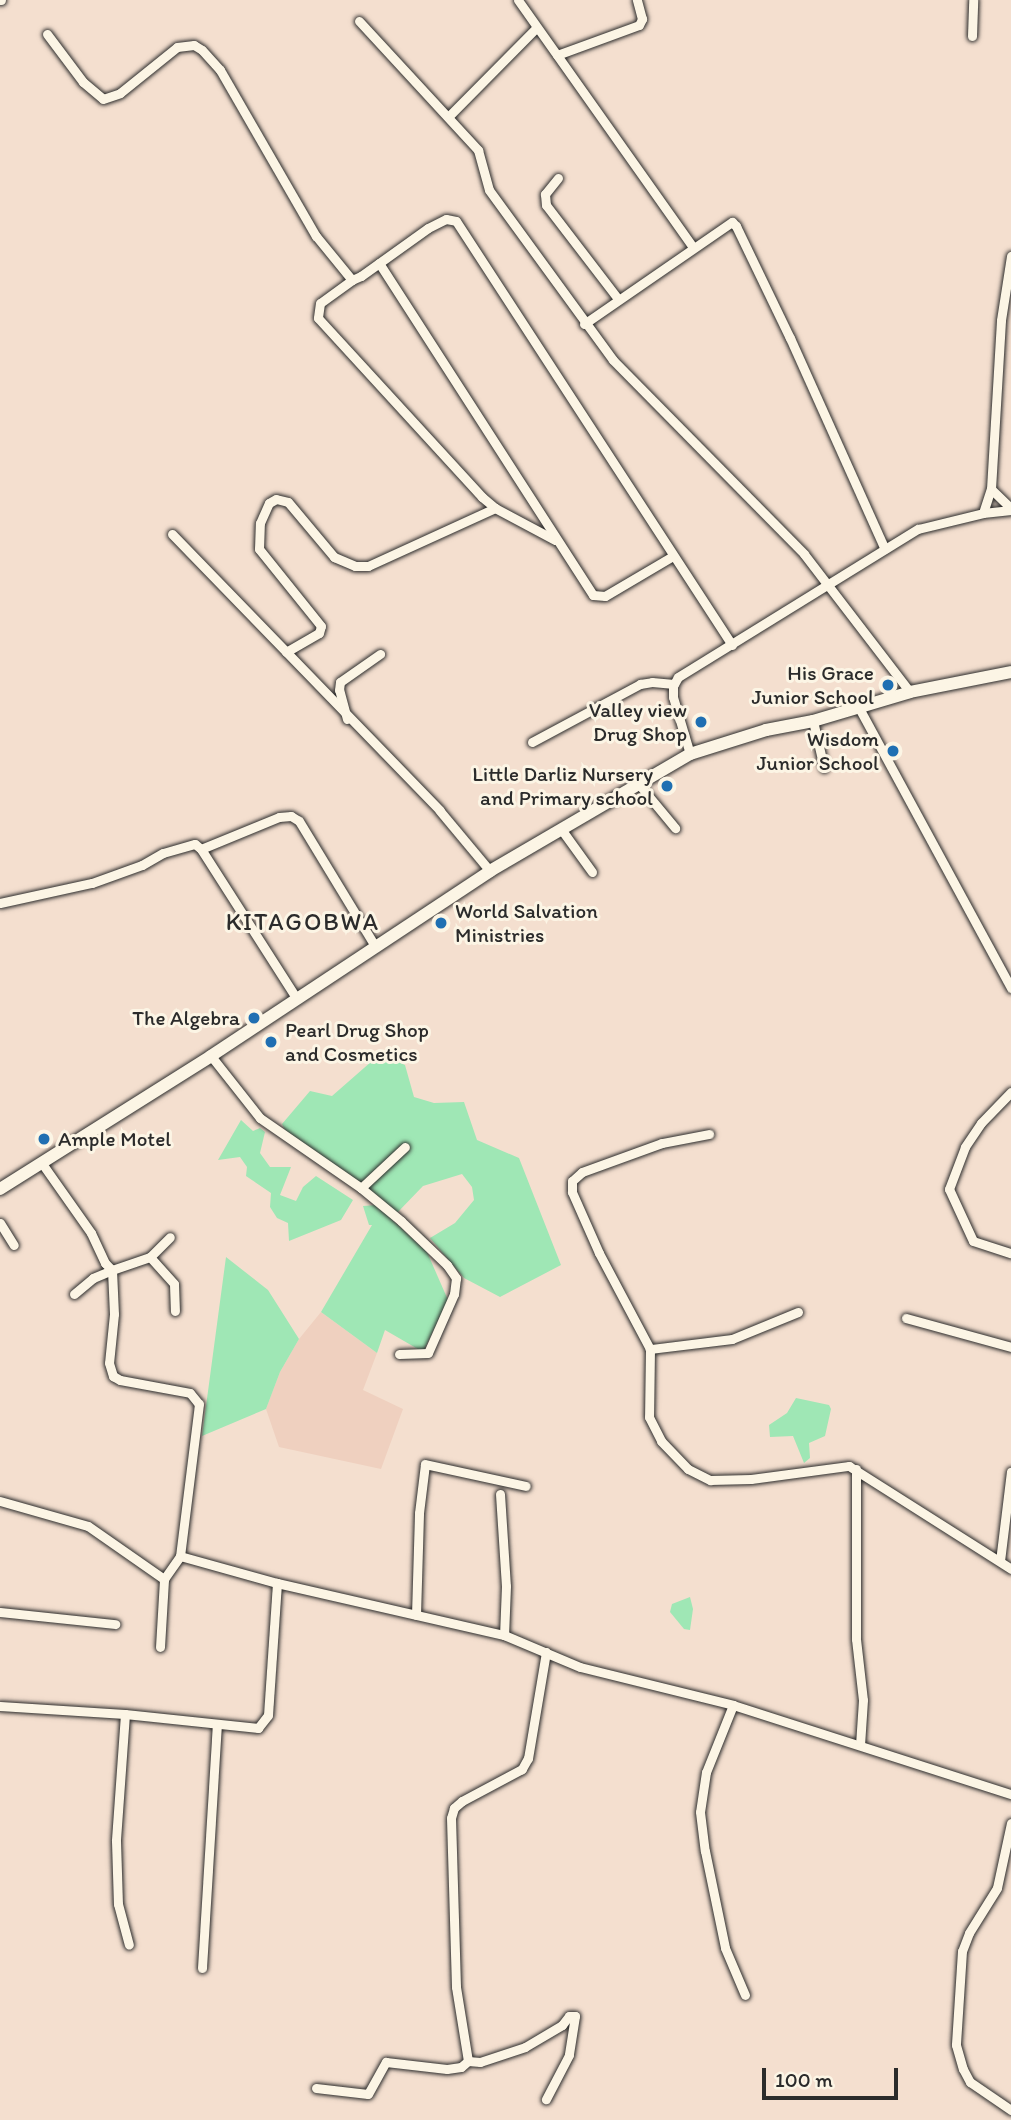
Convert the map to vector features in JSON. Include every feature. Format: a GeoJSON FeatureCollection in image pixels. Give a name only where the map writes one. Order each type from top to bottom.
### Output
{"type":"FeatureCollection","features":[{"type":"Feature","properties":{"kind":"street"},"geometry":{"type":"LineString","coordinates":[[518,0],[693,247]]}},
{"type":"Feature","properties":{"kind":"street"},"geometry":{"type":"LineString","coordinates":[[557,55],[639,25],[642,19],[637,0]]}},
{"type":"Feature","properties":{"kind":"street"},"geometry":{"type":"LineString","coordinates":[[972,36],[973,0]]}},
{"type":"Feature","properties":{"kind":"street"},"geometry":{"type":"LineString","coordinates":[[359,21],[478,150],[489,190],[584,324],[613,360],[804,554],[825,585],[856,618],[910,692]]}},
{"type":"Feature","properties":{"kind":"street"},"geometry":{"type":"LineString","coordinates":[[448,117],[536,28]]}},
{"type":"Feature","properties":{"kind":"street"},"geometry":{"type":"LineString","coordinates":[[47,34],[83,82],[103,99],[120,93],[177,47],[194,45],[202,50],[220,70],[316,236],[352,279]]}},
{"type":"Feature","properties":{"kind":"street"},"geometry":{"type":"LineString","coordinates":[[558,178],[545,194],[546,205],[618,299]]}},
{"type":"Feature","properties":{"kind":"street"},"geometry":{"type":"LineString","coordinates":[[557,540],[495,508],[318,318],[320,303],[437,223],[452,219],[461,226],[732,645]]}},
{"type":"Feature","properties":{"kind":"street"},"geometry":{"type":"LineString","coordinates":[[584,324],[732,222],[885,549]]}},
{"type":"Feature","properties":{"kind":"street"},"geometry":{"type":"LineString","coordinates":[[983,513],[991,489],[1000,334],[1011,256]]}},
{"type":"Feature","properties":{"kind":"street"},"geometry":{"type":"LineString","coordinates":[[379,263],[557,540],[597,597],[605,596],[673,556]]}},
{"type":"Feature","properties":{"kind":"street"},"geometry":{"type":"LineString","coordinates":[[991,489],[1011,509]]}},
{"type":"Feature","properties":{"kind":"street"},"geometry":{"type":"LineString","coordinates":[[286,652],[319,633],[321,626],[259,549],[260,523],[269,503],[276,499],[288,502],[334,557],[355,566],[368,566],[495,508]]}},
{"type":"Feature","properties":{"kind":"street"},"geometry":{"type":"LineString","coordinates":[[690,754],[674,704],[674,684],[678,677],[918,529],[1011,509]]}},
{"type":"Feature","properties":{"kind":"street"},"geometry":{"type":"LineString","coordinates":[[172,534],[347,719],[440,811],[490,871]]}},
{"type":"Feature","properties":{"kind":"street"},"geometry":{"type":"LineString","coordinates":[[347,719],[339,690],[340,682],[380,654]]}},
{"type":"Feature","properties":{"kind":"street"},"geometry":{"type":"LineString","coordinates":[[0,1189],[211,1056],[490,871],[637,782],[690,754],[766,730],[813,721],[910,692],[1011,672]]}},
{"type":"Feature","properties":{"kind":"street"},"geometry":{"type":"LineString","coordinates":[[532,742],[640,684],[674,684]]}},
{"type":"Feature","properties":{"kind":"street"},"geometry":{"type":"LineString","coordinates":[[858,706],[1011,988]]}},
{"type":"Feature","properties":{"kind":"street"},"geometry":{"type":"LineString","coordinates":[[813,721],[824,768]]}},
{"type":"Feature","properties":{"kind":"street"},"geometry":{"type":"LineString","coordinates":[[637,782],[675,828]]}},
{"type":"Feature","properties":{"kind":"street"},"geometry":{"type":"LineString","coordinates":[[201,849],[279,817],[295,817],[375,946]]}},
{"type":"Feature","properties":{"kind":"street"},"geometry":{"type":"LineString","coordinates":[[561,829],[592,872]]}},
{"type":"Feature","properties":{"kind":"street"},"geometry":{"type":"LineString","coordinates":[[0,903],[92,883],[195,844],[201,849],[297,999]]}},
{"type":"Feature","properties":{"kind":"street"},"geometry":{"type":"LineString","coordinates":[[211,1056],[260,1118],[361,1188],[401,1221],[447,1265],[456,1278],[454,1294],[430,1350],[423,1355],[400,1354]]}},
{"type":"Feature","properties":{"kind":"street"},"geometry":{"type":"LineString","coordinates":[[1011,1092],[981,1123],[965,1147],[950,1189],[973,1241],[1011,1253]]}},
{"type":"Feature","properties":{"kind":"street"},"geometry":{"type":"LineString","coordinates":[[709,1134],[662,1143],[582,1172],[572,1181],[572,1192],[599,1253],[650,1349],[650,1422],[661,1441],[696,1475],[710,1480],[790,1475],[845,1465],[856,1469],[1011,1569]]}},
{"type":"Feature","properties":{"kind":"street"},"geometry":{"type":"LineString","coordinates":[[361,1188],[405,1147]]}},
{"type":"Feature","properties":{"kind":"street"},"geometry":{"type":"LineString","coordinates":[[41,1162],[91,1233],[105,1263],[112,1270],[114,1314],[109,1363],[113,1376],[190,1393],[199,1404],[180,1556],[164,1579],[160,1647]]}},
{"type":"Feature","properties":{"kind":"street"},"geometry":{"type":"LineString","coordinates":[[0,1223],[14,1245]]}},
{"type":"Feature","properties":{"kind":"street"},"geometry":{"type":"LineString","coordinates":[[74,1294],[93,1278],[150,1257],[170,1237]]}},
{"type":"Feature","properties":{"kind":"street"},"geometry":{"type":"LineString","coordinates":[[150,1257],[174,1284],[175,1311]]}},
{"type":"Feature","properties":{"kind":"street"},"geometry":{"type":"LineString","coordinates":[[650,1349],[732,1339],[798,1312]]}},
{"type":"Feature","properties":{"kind":"street"},"geometry":{"type":"LineString","coordinates":[[906,1318],[1011,1347]]}},
{"type":"Feature","properties":{"kind":"street"},"geometry":{"type":"LineString","coordinates":[[416,1615],[419,1513],[425,1464],[526,1486]]}},
{"type":"Feature","properties":{"kind":"street"},"geometry":{"type":"LineString","coordinates":[[856,1469],[856,1639],[863,1700],[860,1745]]}},
{"type":"Feature","properties":{"kind":"street"},"geometry":{"type":"LineString","coordinates":[[1000,1561],[1011,1472]]}},
{"type":"Feature","properties":{"kind":"street"},"geometry":{"type":"LineString","coordinates":[[500,1494],[506,1586],[504,1634]]}},
{"type":"Feature","properties":{"kind":"street"},"geometry":{"type":"LineString","coordinates":[[0,1501],[88,1526],[164,1579]]}},
{"type":"Feature","properties":{"kind":"street"},"geometry":{"type":"LineString","coordinates":[[180,1556],[277,1583],[504,1634],[580,1667],[733,1705],[1011,1794]]}},
{"type":"Feature","properties":{"kind":"street"},"geometry":{"type":"LineString","coordinates":[[0,1706],[125,1714],[217,1726],[258,1728],[266,1721],[277,1583]]}},
{"type":"Feature","properties":{"kind":"street"},"geometry":{"type":"LineString","coordinates":[[0,1612],[115,1624]]}},
{"type":"Feature","properties":{"kind":"street"},"geometry":{"type":"LineString","coordinates":[[468,2061],[456,1987],[451,1818],[461,1801],[522,1769],[532,1747],[540,1674],[546,1651]]}},
{"type":"Feature","properties":{"kind":"street"},"geometry":{"type":"LineString","coordinates":[[733,1705],[706,1772],[700,1812],[724,1948],[745,1995]]}},
{"type":"Feature","properties":{"kind":"street"},"geometry":{"type":"LineString","coordinates":[[125,1714],[116,1841],[118,1904],[129,1945]]}},
{"type":"Feature","properties":{"kind":"street"},"geometry":{"type":"LineString","coordinates":[[202,1968],[217,1726]]}},
{"type":"Feature","properties":{"kind":"street"},"geometry":{"type":"LineString","coordinates":[[1011,1823],[997,1888],[969,1933],[962,1951],[956,2045],[970,2082],[1011,2110]]}},
{"type":"Feature","properties":{"kind":"street"},"geometry":{"type":"LineString","coordinates":[[316,2088],[362,2095],[371,2091],[386,2062],[461,2067],[468,2061],[480,2062],[525,2047],[562,2025],[569,2015],[575,2016],[569,2055],[546,2099]]}},
{"type":"Feature","properties":{"kind":"shaded area"},"geometry":{"type":"Polygon","coordinates":[[[321,1312],[377,1353],[363,1390],[403,1409],[381,1469],[279,1447],[266,1409],[280,1372],[299,1339],[321,1312]]]}},
{"type":"Feature","properties":{"kind":"green space"},"geometry":{"type":"Polygon","coordinates":[[[380,1054],[405,1065],[414,1097],[434,1103],[464,1102],[477,1140],[519,1158],[561,1265],[500,1297],[464,1278],[430,1238],[455,1223],[474,1200],[472,1187],[462,1174],[423,1186],[396,1214],[287,1134],[282,1124],[310,1091],[332,1096],[380,1054]]]}},
{"type":"Feature","properties":{"kind":"green space"},"geometry":{"type":"Polygon","coordinates":[[[241,1120],[253,1131],[260,1128],[265,1132],[260,1153],[270,1167],[291,1167],[280,1195],[296,1201],[303,1187],[316,1176],[353,1200],[341,1220],[289,1241],[288,1223],[277,1218],[270,1207],[271,1193],[246,1176],[247,1167],[240,1157],[218,1160],[241,1120]]]}},
{"type":"Feature","properties":{"kind":"green space"},"geometry":{"type":"Polygon","coordinates":[[[376,1205],[427,1252],[448,1300],[423,1352],[385,1330],[377,1353],[321,1312],[372,1225],[369,1225],[363,1206],[376,1205]]]}},
{"type":"Feature","properties":{"kind":"green space"},"geometry":{"type":"Polygon","coordinates":[[[226,1257],[268,1290],[299,1339],[280,1372],[266,1409],[202,1436],[226,1257]]]}},
{"type":"Feature","properties":{"kind":"green space"},"geometry":{"type":"Polygon","coordinates":[[[796,1398],[829,1405],[831,1409],[825,1436],[809,1443],[810,1458],[804,1463],[793,1436],[770,1437],[769,1425],[787,1413],[796,1398]]]}},
{"type":"Feature","properties":{"kind":"green space"},"geometry":{"type":"Polygon","coordinates":[[[690,1597],[693,1609],[690,1630],[684,1629],[670,1612],[672,1604],[690,1597]]]}},
{"type":"Feature","properties":{"kind":"place","name":"His Grace Junior School"},"geometry":{"type":"Point","coordinates":[888,685]}},
{"type":"Feature","properties":{"kind":"place","name":"Valley view Drug Shop"},"geometry":{"type":"Point","coordinates":[701,722]}},
{"type":"Feature","properties":{"kind":"place","name":"Wisdom Junior School"},"geometry":{"type":"Point","coordinates":[893,751]}},
{"type":"Feature","properties":{"kind":"place","name":"Little Darliz Nursery and Primary school"},"geometry":{"type":"Point","coordinates":[667,786]}},
{"type":"Feature","properties":{"kind":"place","name":"World Salvation Ministries"},"geometry":{"type":"Point","coordinates":[441,923]}},
{"type":"Feature","properties":{"kind":"place","name":"The Algebra"},"geometry":{"type":"Point","coordinates":[254,1018]}},
{"type":"Feature","properties":{"kind":"place","name":"Pearl Drug Shop and Cosmetics"},"geometry":{"type":"Point","coordinates":[271,1042]}},
{"type":"Feature","properties":{"kind":"place","name":"Ample Motel"},"geometry":{"type":"Point","coordinates":[44,1139]}},
{"type":"Feature","properties":{"kind":"district","name":"KITAGOBWA"},"geometry":{"type":"Point","coordinates":[303,922]}}]}
